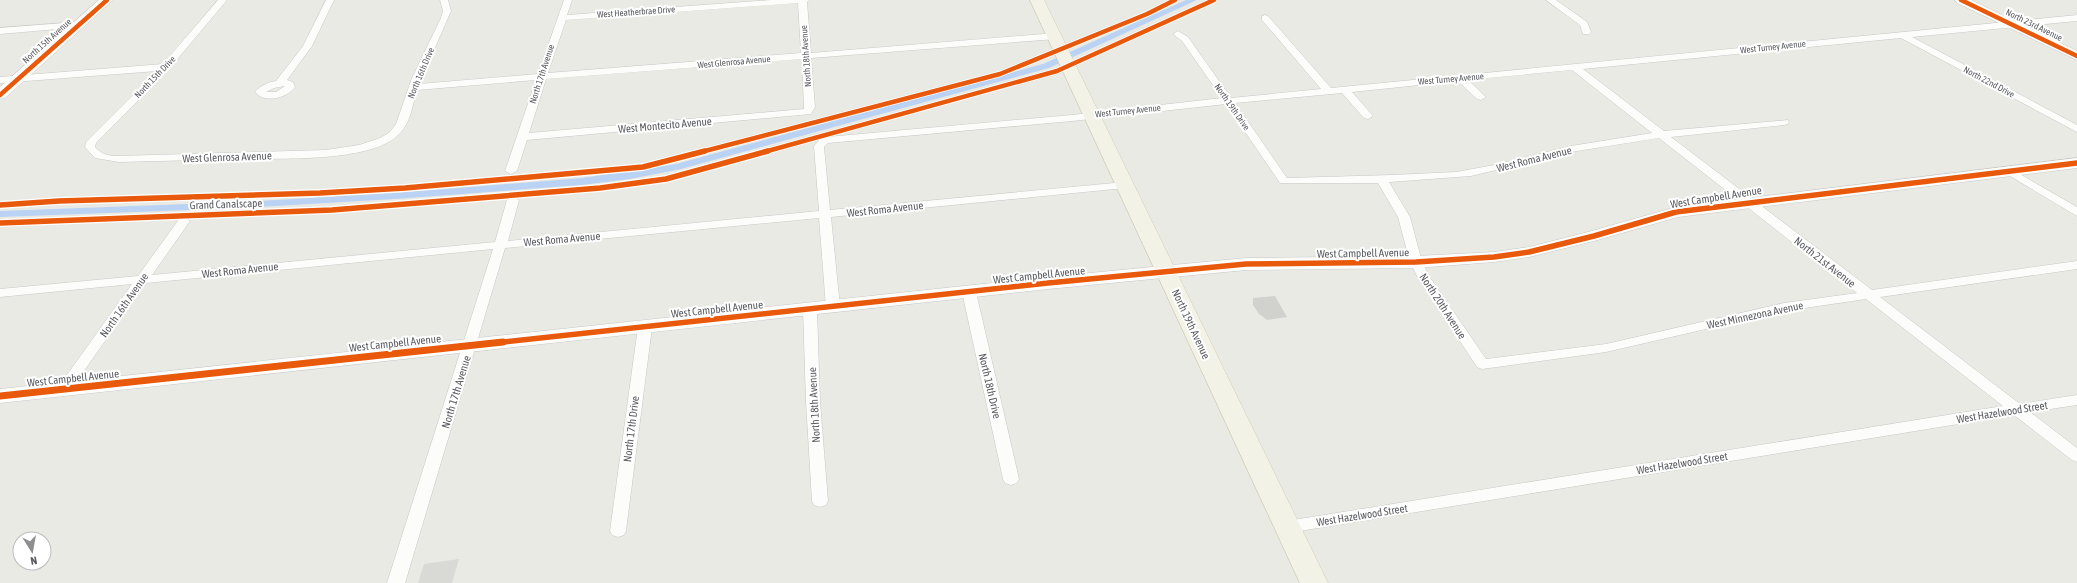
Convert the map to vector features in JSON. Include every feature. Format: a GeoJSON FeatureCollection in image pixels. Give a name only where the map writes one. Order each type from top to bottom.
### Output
{"type":"FeatureCollection","features":[{"type":"Feature","properties":{"kind":"main road","name":"North 19th Avenue"},"geometry":{"type":"LineString","coordinates":[[1037,0],[1056,36],[1065,58],[1314,583]]}},
{"type":"Feature","properties":{"kind":"street","name":"North 15th Avenue"},"geometry":{"type":"LineString","coordinates":[[0,95],[107,0]]}},
{"type":"Feature","properties":{"kind":"street","name":"North 15th Drive"},"geometry":{"type":"LineString","coordinates":[[93,153],[90,147],[91,142],[166,67],[223,0]]}},
{"type":"Feature","properties":{"kind":"street"},"geometry":{"type":"LineString","coordinates":[[280,83],[307,46],[330,0]]}},
{"type":"Feature","properties":{"kind":"street","name":"North 16th Drive"},"geometry":{"type":"LineString","coordinates":[[361,148],[384,139],[399,129],[413,87],[445,18],[447,11],[444,0]]}},
{"type":"Feature","properties":{"kind":"street","name":"North 17th Avenue"},"geometry":{"type":"LineString","coordinates":[[511,171],[541,77],[568,0]]}},
{"type":"Feature","properties":{"kind":"street","name":"North 18th Avenue"},"geometry":{"type":"LineString","coordinates":[[802,0],[810,107],[807,112]]}},
{"type":"Feature","properties":{"kind":"street","name":"West Heatherbrae Drive"},"geometry":{"type":"LineString","coordinates":[[561,18],[806,0]]}},
{"type":"Feature","properties":{"kind":"street"},"geometry":{"type":"LineString","coordinates":[[1550,0],[1584,24],[1586,32]]}},
{"type":"Feature","properties":{"kind":"street","name":"North 23rd Avenue"},"geometry":{"type":"LineString","coordinates":[[1961,0],[2077,56]]}},
{"type":"Feature","properties":{"kind":"street"},"geometry":{"type":"LineString","coordinates":[[1265,18],[1328,91]]}},
{"type":"Feature","properties":{"kind":"street","name":"West Turney Avenue"},"geometry":{"type":"LineString","coordinates":[[825,214],[819,146],[824,141],[838,138],[1092,115],[2077,18]]}},
{"type":"Feature","properties":{"kind":"street"},"geometry":{"type":"LineString","coordinates":[[0,31],[78,25]]}},
{"type":"Feature","properties":{"kind":"street","name":"North 19th Drive"},"geometry":{"type":"LineString","coordinates":[[1178,34],[1185,40],[1284,181]]}},
{"type":"Feature","properties":{"kind":"street","name":"North 22nd Drive"},"geometry":{"type":"LineString","coordinates":[[1902,35],[2077,128]]}},
{"type":"Feature","properties":{"kind":"street","name":"West Glenrosa Avenue"},"geometry":{"type":"LineString","coordinates":[[413,87],[1056,36]]}},
{"type":"Feature","properties":{"kind":"street"},"geometry":{"type":"LineString","coordinates":[[0,80],[166,67]]}},
{"type":"Feature","properties":{"kind":"street","name":"North 21st Avenue"},"geometry":{"type":"LineString","coordinates":[[1574,67],[2077,456]]}},
{"type":"Feature","properties":{"kind":"street"},"geometry":{"type":"LineString","coordinates":[[1461,79],[1482,97]]}},
{"type":"Feature","properties":{"kind":"street"},"geometry":{"type":"LineString","coordinates":[[1344,90],[1368,116]]}},
{"type":"Feature","properties":{"kind":"street","name":"West Montecito Avenue"},"geometry":{"type":"LineString","coordinates":[[522,137],[807,112]]}},
{"type":"Feature","properties":{"kind":"street","name":"West Roma Avenue"},"geometry":{"type":"LineString","coordinates":[[1284,181],[1382,180],[1457,175],[1497,168],[1570,150],[1663,135],[1784,122]]}},
{"type":"Feature","properties":{"kind":"street","name":"West Glenrosa Avenue"},"geometry":{"type":"LineString","coordinates":[[93,153],[106,159],[119,159],[316,154],[361,148]]}},
{"type":"Feature","properties":{"kind":"street","name":"West Campbell Avenue"},"geometry":{"type":"LineString","coordinates":[[0,396],[1167,272],[1265,263],[1416,262],[1494,257],[1529,252],[1594,236],[1676,212],[2077,163]]}},
{"type":"Feature","properties":{"kind":"street"},"geometry":{"type":"LineString","coordinates":[[2009,172],[2077,212]]}},
{"type":"Feature","properties":{"kind":"street","name":"North 20th Avenue"},"geometry":{"type":"LineString","coordinates":[[1382,180],[1404,217],[1416,262],[1423,276],[1482,364]]}},
{"type":"Feature","properties":{"kind":"street","name":"West Roma Avenue"},"geometry":{"type":"LineString","coordinates":[[0,293],[1125,185]]}},
{"type":"Feature","properties":{"kind":"street","name":"North 17th Avenue"},"geometry":{"type":"LineString","coordinates":[[396,583],[471,345],[514,200]]}},
{"type":"Feature","properties":{"kind":"street"},"geometry":{"type":"LineString","coordinates":[[825,214],[833,307]]}},
{"type":"Feature","properties":{"kind":"street","name":"North 16th Avenue"},"geometry":{"type":"LineString","coordinates":[[64,389],[184,221]]}},
{"type":"Feature","properties":{"kind":"street","name":"West Minnezona Avenue"},"geometry":{"type":"LineString","coordinates":[[1482,364],[1606,348],[1784,307],[2077,265]]}},
{"type":"Feature","properties":{"kind":"street","name":"North 18th Drive"},"geometry":{"type":"LineString","coordinates":[[969,292],[1011,479]]}},
{"type":"Feature","properties":{"kind":"street","name":"North 18th Avenue"},"geometry":{"type":"LineString","coordinates":[[810,309],[813,402],[820,501]]}},
{"type":"Feature","properties":{"kind":"street","name":"North 17th Drive"},"geometry":{"type":"LineString","coordinates":[[618,531],[645,327]]}},
{"type":"Feature","properties":{"kind":"street","name":"West Hazelwood Street"},"geometry":{"type":"LineString","coordinates":[[1287,527],[1813,441],[2077,400]]}},
{"type":"Feature","properties":{"kind":"shaded area"},"geometry":{"type":"Polygon","coordinates":[[[459,559],[452,583],[418,583],[424,564],[459,559]]]}},
{"type":"Feature","properties":{"kind":"building"},"geometry":{"type":"Polygon","coordinates":[[[1275,296],[1287,317],[1267,320],[1259,314],[1253,305],[1253,298],[1275,296]]]}},
{"type":"Feature","properties":{"kind":"waterway"},"geometry":{"type":"LineString","coordinates":[[0,214],[91,209],[242,205],[364,198],[582,181],[653,172],[677,167],[1046,66],[1193,0]]}},
{"type":"Feature","properties":{"kind":"cycle path"},"geometry":{"type":"LineString","coordinates":[[0,95],[107,0]]}},
{"type":"Feature","properties":{"kind":"cycle path","name":"Grand Canalscape"},"geometry":{"type":"LineString","coordinates":[[0,205],[59,201],[320,193],[405,188],[643,167],[1000,74],[1147,14],[1175,0]]}},
{"type":"Feature","properties":{"kind":"cycle path","name":"Grand Canalscape"},"geometry":{"type":"LineString","coordinates":[[0,223],[332,210],[600,188],[666,179],[1057,71],[1214,0]]}},
{"type":"Feature","properties":{"kind":"cycle path"},"geometry":{"type":"LineString","coordinates":[[1961,0],[2077,56]]}},
{"type":"Feature","properties":{"kind":"cycle path"},"geometry":{"type":"LineString","coordinates":[[0,396],[1048,283],[1246,264],[1416,262],[1494,257],[1529,252],[1594,236],[1676,212],[2077,163]]}}]}
